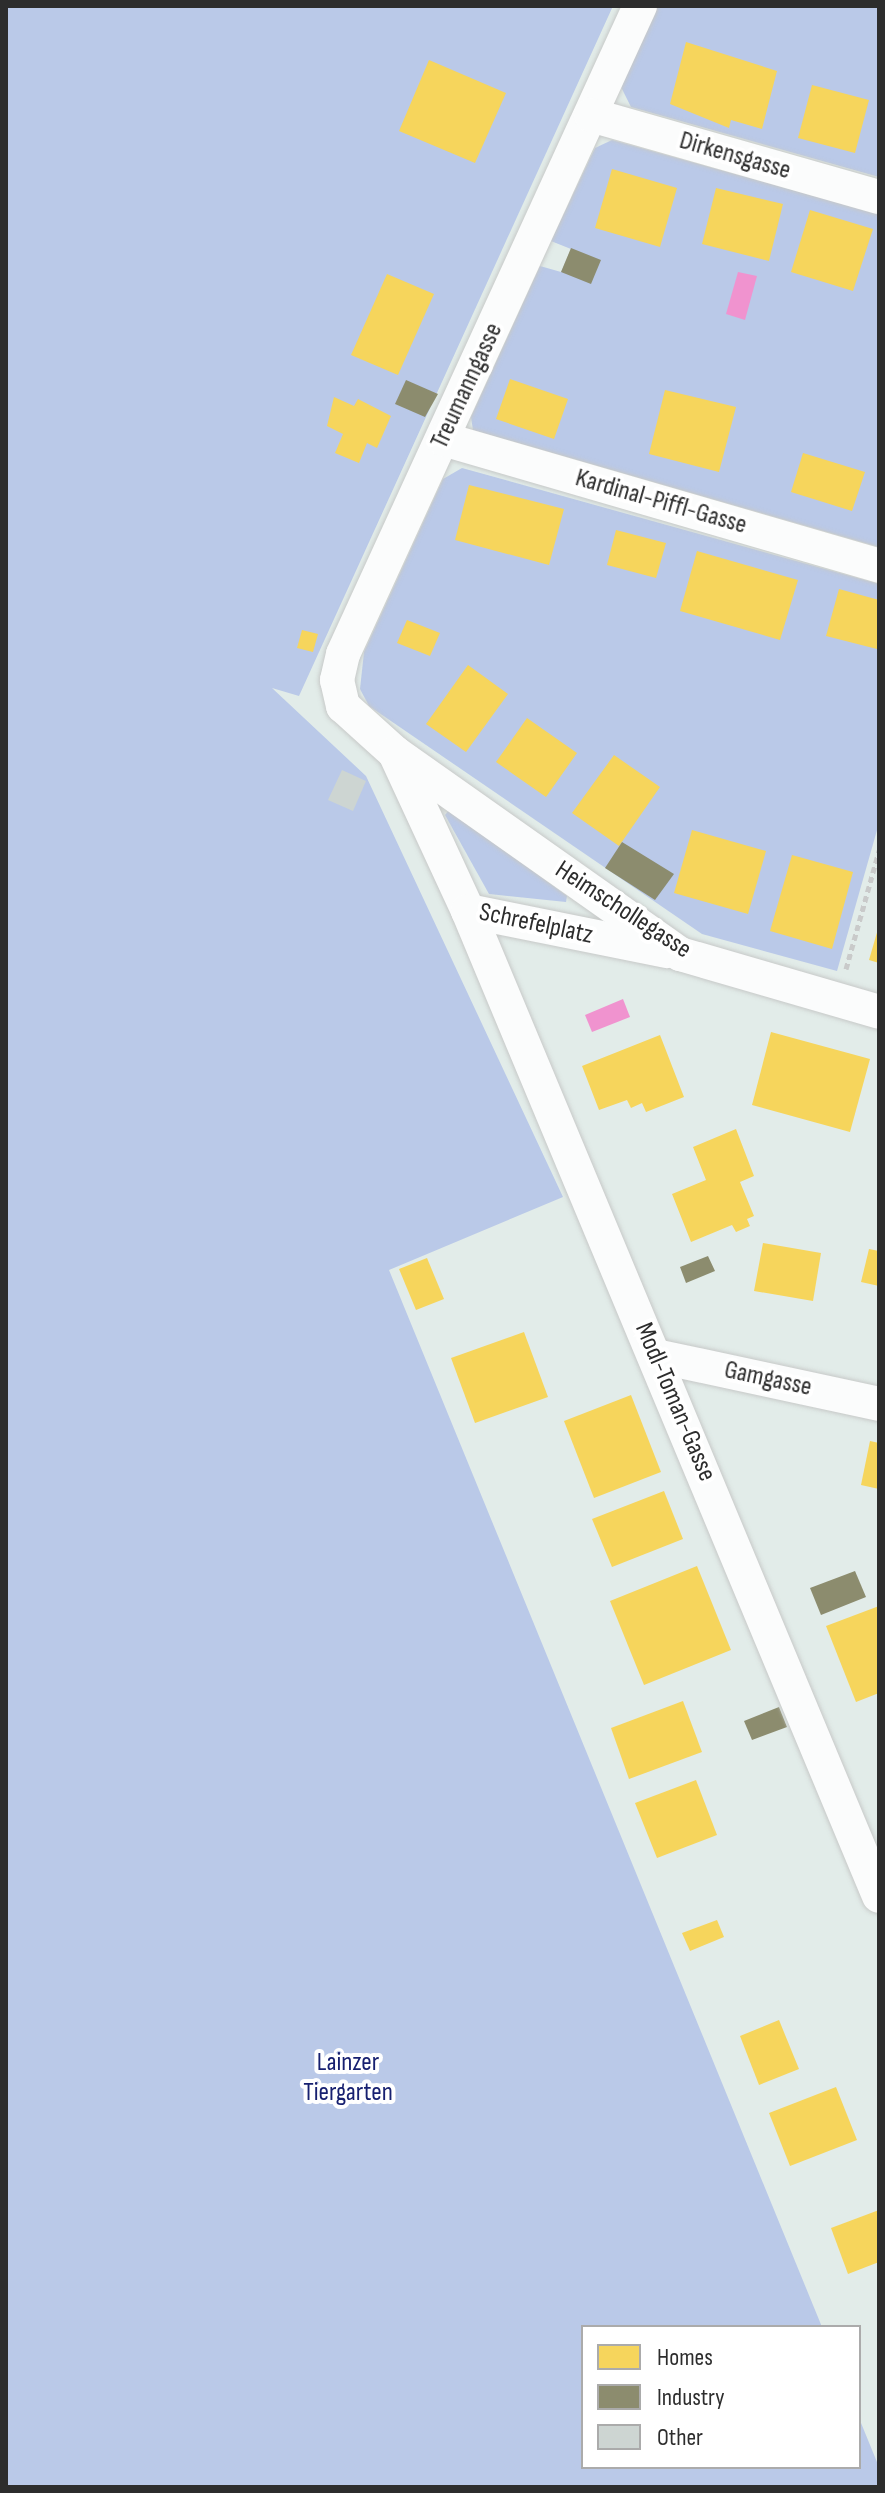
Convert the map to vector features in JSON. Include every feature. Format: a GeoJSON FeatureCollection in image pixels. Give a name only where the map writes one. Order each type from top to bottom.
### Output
{"type":"FeatureCollection","features":[{"type":"Feature","properties":{"kind":"street","name":"Treumanngasse"},"geometry":{"type":"LineString","coordinates":[[395,753],[343,706],[337,680],[343,654],[640,6]]}},
{"type":"Feature","properties":{"kind":"street","name":"Dirkensgasse"},"geometry":{"type":"LineString","coordinates":[[591,115],[879,197]]}},
{"type":"Feature","properties":{"kind":"street","name":"Kardinal-Piffl-Gasse"},"geometry":{"type":"LineString","coordinates":[[443,439],[879,566]]}},
{"type":"Feature","properties":{"kind":"street","name":"Schrefelplatz"},"geometry":{"type":"LineString","coordinates":[[395,753],[468,911],[680,954]]}},
{"type":"Feature","properties":{"kind":"street","name":"Heimschollegasse"},"geometry":{"type":"LineString","coordinates":[[395,753],[680,954],[879,1012]]}},
{"type":"Feature","properties":{"kind":"street","name":"Modl-Toman-Gasse"},"geometry":{"type":"LineString","coordinates":[[468,911],[879,1896]]}},
{"type":"Feature","properties":{"kind":"street","name":"Gamgasse"},"geometry":{"type":"LineString","coordinates":[[656,1356],[879,1404]]}},
{"type":"Feature","properties":{"kind":"street"},"geometry":{"type":"LineString","coordinates":[[845,1812],[879,1817]]}},
{"type":"Feature","properties":{"kind":"path"},"geometry":{"type":"LineString","coordinates":[[837,1000],[879,851]]}},
{"type":"Feature","properties":{"kind":"green space","name":"Lainzer Tiergarten"},"geometry":{"type":"Polygon","coordinates":[[[6,6],[613,6],[299,696],[272,688],[366,776],[563,1197],[389,1270],[821,2325],[581,2325],[581,2469],[861,2469],[861,2423],[879,2467],[879,2487],[6,2487],[6,6]]]}},
{"type":"Feature","properties":{"kind":"green space"},"geometry":{"type":"Polygon","coordinates":[[[658,6],[879,6],[879,177],[631,107],[621,87],[658,6]]]}},
{"type":"Feature","properties":{"kind":"green space"},"geometry":{"type":"Polygon","coordinates":[[[612,140],[879,214],[879,547],[473,430],[471,417],[540,266],[561,272],[571,249],[551,241],[595,148],[612,140]]]}},
{"type":"Feature","properties":{"kind":"green space"},"geometry":{"type":"Polygon","coordinates":[[[462,468],[879,584],[879,823],[837,971],[702,934],[369,706],[360,689],[364,652],[443,479],[462,468]]]}},
{"type":"Feature","properties":{"kind":"green space"},"geometry":{"type":"Polygon","coordinates":[[[449,810],[567,896],[566,902],[489,894],[445,815],[449,810]]]}},
{"type":"Feature","properties":{"kind":"shaded area"},"geometry":{"type":"Polygon","coordinates":[[[738,272],[757,276],[745,320],[726,314],[738,272]]]}},
{"type":"Feature","properties":{"kind":"shaded area"},"geometry":{"type":"Polygon","coordinates":[[[623,999],[630,1017],[592,1032],[585,1015],[623,999]]]}},
{"type":"Feature","properties":{"kind":"building: Homes"},"geometry":{"type":"Polygon","coordinates":[[[686,42],[777,71],[762,129],[731,120],[729,128],[670,104],[686,42]]]}},
{"type":"Feature","properties":{"kind":"building: Homes"},"geometry":{"type":"Polygon","coordinates":[[[429,60],[506,93],[475,163],[399,131],[429,60]]]}},
{"type":"Feature","properties":{"kind":"building: Homes"},"geometry":{"type":"Polygon","coordinates":[[[812,85],[869,100],[855,153],[798,138],[812,85]]]}},
{"type":"Feature","properties":{"kind":"building: Homes"},"geometry":{"type":"Polygon","coordinates":[[[612,169],[677,188],[660,247],[595,228],[612,169]]]}},
{"type":"Feature","properties":{"kind":"building: Homes"},"geometry":{"type":"Polygon","coordinates":[[[716,188],[783,204],[769,261],[702,244],[716,188]]]}},
{"type":"Feature","properties":{"kind":"building: Homes"},"geometry":{"type":"Polygon","coordinates":[[[810,210],[873,229],[853,291],[791,272],[810,210]]]}},
{"type":"Feature","properties":{"kind":"building: Homes"},"geometry":{"type":"Polygon","coordinates":[[[387,274],[434,294],[398,375],[351,355],[387,274]]]}},
{"type":"Feature","properties":{"kind":"building: Homes"},"geometry":{"type":"Polygon","coordinates":[[[510,379],[568,399],[554,439],[496,419],[510,379]]]}},
{"type":"Feature","properties":{"kind":"building: Homes"},"geometry":{"type":"Polygon","coordinates":[[[665,390],[736,407],[719,472],[649,454],[665,390]]]}},
{"type":"Feature","properties":{"kind":"building: Homes"},"geometry":{"type":"Polygon","coordinates":[[[334,397],[354,406],[358,399],[391,416],[377,448],[367,443],[359,463],[335,453],[343,434],[327,426],[334,397]]]}},
{"type":"Feature","properties":{"kind":"building: Homes"},"geometry":{"type":"Polygon","coordinates":[[[803,453],[865,472],[852,511],[791,492],[803,453]]]}},
{"type":"Feature","properties":{"kind":"building: Homes"},"geometry":{"type":"Polygon","coordinates":[[[469,485],[564,509],[549,565],[455,540],[469,485]]]}},
{"type":"Feature","properties":{"kind":"building: Homes"},"geometry":{"type":"Polygon","coordinates":[[[616,530],[666,543],[656,578],[607,565],[616,530]]]}},
{"type":"Feature","properties":{"kind":"building: Homes"},"geometry":{"type":"Polygon","coordinates":[[[697,551],[798,580],[780,640],[680,611],[697,551]]]}},
{"type":"Feature","properties":{"kind":"building: Homes"},"geometry":{"type":"Polygon","coordinates":[[[839,589],[879,600],[877,649],[826,636],[839,589]]]}},
{"type":"Feature","properties":{"kind":"building: Homes"},"geometry":{"type":"Polygon","coordinates":[[[407,620],[440,633],[430,656],[397,643],[407,620]]]}},
{"type":"Feature","properties":{"kind":"building: Homes"},"geometry":{"type":"Polygon","coordinates":[[[302,630],[318,634],[313,652],[297,648],[302,630]]]}},
{"type":"Feature","properties":{"kind":"building: Homes"},"geometry":{"type":"Polygon","coordinates":[[[468,665],[508,694],[466,752],[426,724],[468,665]]]}},
{"type":"Feature","properties":{"kind":"building: Homes"},"geometry":{"type":"Polygon","coordinates":[[[527,718],[577,753],[546,797],[496,762],[527,718]]]}},
{"type":"Feature","properties":{"kind":"building: Homes"},"geometry":{"type":"Polygon","coordinates":[[[614,755],[660,787],[619,846],[572,813],[614,755]]]}},
{"type":"Feature","properties":{"kind":"building: Homes"},"geometry":{"type":"Polygon","coordinates":[[[692,830],[766,851],[748,914],[674,893],[692,830]]]}},
{"type":"Feature","properties":{"kind":"building: Homes"},"geometry":{"type":"Polygon","coordinates":[[[792,855],[853,872],[832,949],[770,931],[792,855]]]}},
{"type":"Feature","properties":{"kind":"building: Homes"},"geometry":{"type":"Polygon","coordinates":[[[879,930],[879,963],[869,960],[879,930]]]}},
{"type":"Feature","properties":{"kind":"building: Homes"},"geometry":{"type":"Polygon","coordinates":[[[771,1032],[870,1059],[850,1132],[752,1105],[771,1032]]]}},
{"type":"Feature","properties":{"kind":"building: Homes"},"geometry":{"type":"Polygon","coordinates":[[[660,1035],[684,1097],[646,1112],[642,1103],[631,1108],[627,1100],[599,1110],[582,1066],[660,1035]]]}},
{"type":"Feature","properties":{"kind":"building: Homes"},"geometry":{"type":"Polygon","coordinates":[[[736,1129],[754,1176],[740,1182],[754,1216],[747,1219],[750,1226],[736,1232],[732,1225],[691,1242],[672,1194],[706,1180],[693,1147],[736,1129]]]}},
{"type":"Feature","properties":{"kind":"building: Homes"},"geometry":{"type":"Polygon","coordinates":[[[763,1243],[821,1253],[813,1301],[754,1291],[763,1243]]]}},
{"type":"Feature","properties":{"kind":"building: Homes"},"geometry":{"type":"Polygon","coordinates":[[[869,1249],[879,1251],[879,1286],[861,1282],[869,1249]]]}},
{"type":"Feature","properties":{"kind":"building: Homes"},"geometry":{"type":"Polygon","coordinates":[[[427,1258],[444,1299],[416,1310],[399,1269],[427,1258]]]}},
{"type":"Feature","properties":{"kind":"building: Homes"},"geometry":{"type":"Polygon","coordinates":[[[524,1332],[548,1397],[475,1423],[451,1358],[524,1332]]]}},
{"type":"Feature","properties":{"kind":"building: Homes"},"geometry":{"type":"Polygon","coordinates":[[[631,1395],[661,1472],[594,1498],[564,1421],[631,1395]]]}},
{"type":"Feature","properties":{"kind":"building: Homes"},"geometry":{"type":"Polygon","coordinates":[[[870,1441],[879,1443],[879,1489],[861,1485],[870,1441]]]}},
{"type":"Feature","properties":{"kind":"building: Homes"},"geometry":{"type":"Polygon","coordinates":[[[664,1491],[683,1539],[612,1567],[592,1519],[664,1491]]]}},
{"type":"Feature","properties":{"kind":"building: Homes"},"geometry":{"type":"Polygon","coordinates":[[[697,1566],[731,1650],[644,1685],[610,1601],[697,1566]]]}},
{"type":"Feature","properties":{"kind":"building: Homes"},"geometry":{"type":"Polygon","coordinates":[[[879,1606],[879,1693],[856,1702],[826,1626],[879,1606]]]}},
{"type":"Feature","properties":{"kind":"building: Homes"},"geometry":{"type":"Polygon","coordinates":[[[683,1701],[702,1752],[629,1779],[611,1728],[683,1701]]]}},
{"type":"Feature","properties":{"kind":"building: Homes"},"geometry":{"type":"Polygon","coordinates":[[[696,1780],[717,1835],[657,1858],[635,1803],[696,1780]]]}},
{"type":"Feature","properties":{"kind":"building: Homes"},"geometry":{"type":"Polygon","coordinates":[[[717,1920],[724,1937],[690,1951],[682,1933],[717,1920]]]}},
{"type":"Feature","properties":{"kind":"building: Homes"},"geometry":{"type":"Polygon","coordinates":[[[779,2020],[799,2069],[759,2085],[740,2036],[779,2020]]]}},
{"type":"Feature","properties":{"kind":"building: Homes"},"geometry":{"type":"Polygon","coordinates":[[[836,2087],[857,2140],[790,2166],[769,2113],[836,2087]]]}},
{"type":"Feature","properties":{"kind":"building: Homes"},"geometry":{"type":"Polygon","coordinates":[[[879,2210],[879,2262],[848,2274],[831,2228],[879,2210]]]}},
{"type":"Feature","properties":{"kind":"building: Industry"},"geometry":{"type":"Polygon","coordinates":[[[571,248],[601,260],[591,284],[561,272],[571,248]]]}},
{"type":"Feature","properties":{"kind":"building: Industry"},"geometry":{"type":"Polygon","coordinates":[[[406,380],[438,394],[425,417],[395,404],[406,380]]]}},
{"type":"Feature","properties":{"kind":"building: Industry"},"geometry":{"type":"Polygon","coordinates":[[[622,842],[674,874],[655,900],[605,868],[622,842]]]}},
{"type":"Feature","properties":{"kind":"building: Industry"},"geometry":{"type":"Polygon","coordinates":[[[708,1256],[715,1271],[686,1283],[680,1267],[708,1256]]]}},
{"type":"Feature","properties":{"kind":"building: Industry"},"geometry":{"type":"Polygon","coordinates":[[[855,1571],[866,1597],[821,1615],[810,1588],[855,1571]]]}},
{"type":"Feature","properties":{"kind":"building: Industry"},"geometry":{"type":"Polygon","coordinates":[[[779,1707],[787,1727],[752,1740],[744,1721],[779,1707]]]}},
{"type":"Feature","properties":{"kind":"building: Other"},"geometry":{"type":"Polygon","coordinates":[[[342,770],[366,781],[353,811],[328,800],[342,770]]]}}]}
